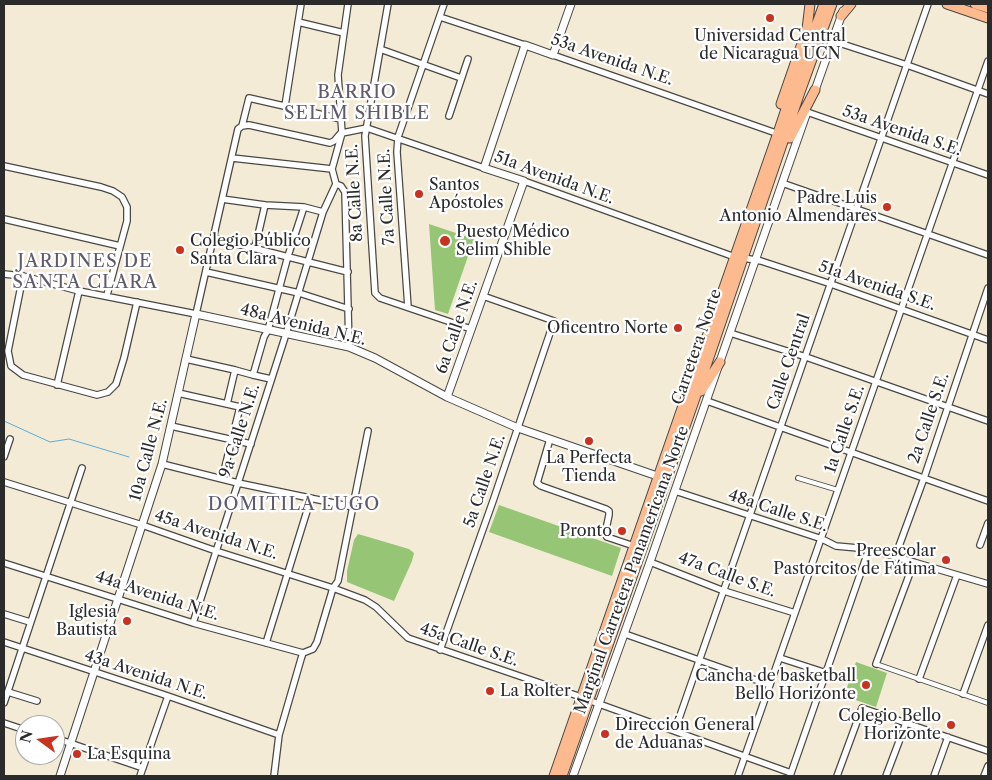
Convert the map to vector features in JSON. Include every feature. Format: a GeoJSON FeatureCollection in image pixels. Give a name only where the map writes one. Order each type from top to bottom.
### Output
{"type":"FeatureCollection","features":[{"type":"Feature","properties":{"kind":"main road"},"geometry":{"type":"LineString","coordinates":[[753,205],[785,92],[807,29],[810,4]]}},
{"type":"Feature","properties":{"kind":"main road","name":"Carretera Norte"},"geometry":{"type":"LineString","coordinates":[[584,698],[739,257],[776,165],[796,92],[824,4]]}},
{"type":"Feature","properties":{"kind":"main road","name":"Carretera Norte"},"geometry":{"type":"LineString","coordinates":[[584,698],[634,546],[694,401],[739,257],[753,205],[832,4]]}},
{"type":"Feature","properties":{"kind":"main road"},"geometry":{"type":"LineString","coordinates":[[841,16],[852,4]]}},
{"type":"Feature","properties":{"kind":"main road"},"geometry":{"type":"LineString","coordinates":[[947,4],[988,18]]}},
{"type":"Feature","properties":{"kind":"main road"},"geometry":{"type":"LineString","coordinates":[[975,4],[988,8]]}},
{"type":"Feature","properties":{"kind":"main road"},"geometry":{"type":"LineString","coordinates":[[776,165],[815,90]]}},
{"type":"Feature","properties":{"kind":"main road"},"geometry":{"type":"LineString","coordinates":[[694,401],[720,362]]}},
{"type":"Feature","properties":{"kind":"main road"},"geometry":{"type":"LineString","coordinates":[[554,776],[584,698]]}},
{"type":"Feature","properties":{"kind":"main road"},"geometry":{"type":"LineString","coordinates":[[562,776],[584,698]]}},
{"type":"Feature","properties":{"kind":"street"},"geometry":{"type":"LineString","coordinates":[[300,4],[285,106],[341,119]]}},
{"type":"Feature","properties":{"kind":"street"},"geometry":{"type":"LineString","coordinates":[[286,334],[323,212],[336,184],[332,169],[342,133],[338,75],[348,4]]}},
{"type":"Feature","properties":{"kind":"street","name":"8a Calle N.E."},"geometry":{"type":"LineString","coordinates":[[388,4],[365,136],[375,293],[380,298],[408,307]]}},
{"type":"Feature","properties":{"kind":"street","name":"7a Calle N.E."},"geometry":{"type":"LineString","coordinates":[[408,307],[397,152],[398,137],[444,4]]}},
{"type":"Feature","properties":{"kind":"street"},"geometry":{"type":"LineString","coordinates":[[553,55],[571,4]]}},
{"type":"Feature","properties":{"kind":"street"},"geometry":{"type":"LineString","coordinates":[[803,4],[808,14]]}},
{"type":"Feature","properties":{"kind":"street","name":"Marginal Carretera Panamericana Norte"},"geometry":{"type":"LineString","coordinates":[[573,776],[625,634],[846,4]]}},
{"type":"Feature","properties":{"kind":"street","name":"Calle Central"},"geometry":{"type":"LineString","coordinates":[[675,730],[928,4]]}},
{"type":"Feature","properties":{"kind":"street","name":"53a Avenida N.E."},"geometry":{"type":"LineString","coordinates":[[440,17],[773,132]]}},
{"type":"Feature","properties":{"kind":"street"},"geometry":{"type":"LineString","coordinates":[[298,22],[344,33]]}},
{"type":"Feature","properties":{"kind":"street"},"geometry":{"type":"LineString","coordinates":[[833,41],[988,94]]}},
{"type":"Feature","properties":{"kind":"street"},"geometry":{"type":"LineString","coordinates":[[484,168],[525,45]]}},
{"type":"Feature","properties":{"kind":"street"},"geometry":{"type":"LineString","coordinates":[[380,49],[461,78]]}},
{"type":"Feature","properties":{"kind":"street"},"geometry":{"type":"LineString","coordinates":[[449,116],[468,59]]}},
{"type":"Feature","properties":{"kind":"street"},"geometry":{"type":"LineString","coordinates":[[978,90],[988,61]]}},
{"type":"Feature","properties":{"kind":"street","name":"1a Calle S.E."},"geometry":{"type":"LineString","coordinates":[[738,776],[978,90]]}},
{"type":"Feature","properties":{"kind":"street","name":"10a Calle N.E."},"geometry":{"type":"LineString","coordinates":[[60,776],[162,464],[238,129],[242,126],[249,98],[285,106]]}},
{"type":"Feature","properties":{"kind":"street","name":"53a Avenida S.E."},"geometry":{"type":"LineString","coordinates":[[807,112],[988,175]]}},
{"type":"Feature","properties":{"kind":"street","name":"51a Avenida N.E."},"geometry":{"type":"LineString","coordinates":[[242,126],[249,124],[330,143],[342,133],[367,128],[398,137],[739,257],[755,260]]}},
{"type":"Feature","properties":{"kind":"street"},"geometry":{"type":"LineString","coordinates":[[232,158],[332,169]]}},
{"type":"Feature","properties":{"kind":"street"},"geometry":{"type":"LineString","coordinates":[[4,166],[101,187],[114,191],[122,197],[127,207],[127,221],[107,295]]}},
{"type":"Feature","properties":{"kind":"street","name":"6a Calle N.E."},"geometry":{"type":"LineString","coordinates":[[447,397],[524,181]]}},
{"type":"Feature","properties":{"kind":"street"},"geometry":{"type":"LineString","coordinates":[[782,183],[988,255]]}},
{"type":"Feature","properties":{"kind":"street"},"geometry":{"type":"LineString","coordinates":[[336,184],[341,186],[345,192],[349,347]]}},
{"type":"Feature","properties":{"kind":"street"},"geometry":{"type":"LineString","coordinates":[[222,199],[265,205],[304,207],[323,212]]}},
{"type":"Feature","properties":{"kind":"street"},"geometry":{"type":"LineString","coordinates":[[255,248],[265,205]]}},
{"type":"Feature","properties":{"kind":"street"},"geometry":{"type":"LineString","coordinates":[[253,375],[304,207]]}},
{"type":"Feature","properties":{"kind":"street"},"geometry":{"type":"LineString","coordinates":[[4,218],[120,246]]}},
{"type":"Feature","properties":{"kind":"street"},"geometry":{"type":"LineString","coordinates":[[213,238],[348,272]]}},
{"type":"Feature","properties":{"kind":"street","name":"51a Avenida S.E."},"geometry":{"type":"LineString","coordinates":[[755,260],[831,284],[988,340]]}},
{"type":"Feature","properties":{"kind":"street"},"geometry":{"type":"LineString","coordinates":[[206,272],[298,293],[349,309]]}},
{"type":"Feature","properties":{"kind":"street","name":"48a Avenida N.E."},"geometry":{"type":"LineString","coordinates":[[4,274],[23,276],[79,291],[107,295],[349,347],[375,358],[447,397],[518,428],[662,477]]}},
{"type":"Feature","properties":{"kind":"street"},"geometry":{"type":"LineString","coordinates":[[23,276],[8,351],[11,366],[23,375],[97,395],[108,392],[116,384],[138,302]]}},
{"type":"Feature","properties":{"kind":"street","name":"2a Calle S.E."},"geometry":{"type":"LineString","coordinates":[[895,557],[924,478],[988,288]]}},
{"type":"Feature","properties":{"kind":"street"},"geometry":{"type":"LineString","coordinates":[[57,385],[79,291]]}},
{"type":"Feature","properties":{"kind":"street","name":"5a Calle N.E."},"geometry":{"type":"LineString","coordinates":[[440,650],[554,321],[483,296]]}},
{"type":"Feature","properties":{"kind":"street"},"geometry":{"type":"LineString","coordinates":[[408,307],[471,329]]}},
{"type":"Feature","properties":{"kind":"street"},"geometry":{"type":"LineString","coordinates":[[730,333],[806,357],[988,422]]}},
{"type":"Feature","properties":{"kind":"street","name":"9a Calle N.E."},"geometry":{"type":"LineString","coordinates":[[194,623],[286,334]]}},
{"type":"Feature","properties":{"kind":"street"},"geometry":{"type":"LineString","coordinates":[[186,359],[272,379]]}},
{"type":"Feature","properties":{"kind":"street"},"geometry":{"type":"LineString","coordinates":[[227,404],[236,370]]}},
{"type":"Feature","properties":{"kind":"street"},"geometry":{"type":"LineString","coordinates":[[178,393],[240,407],[222,479]]}},
{"type":"Feature","properties":{"kind":"street"},"geometry":{"type":"LineString","coordinates":[[707,401],[988,501]]}},
{"type":"Feature","properties":{"kind":"street"},"geometry":{"type":"LineString","coordinates":[[171,426],[251,444]]}},
{"type":"Feature","properties":{"kind":"street"},"geometry":{"type":"LineString","coordinates":[[274,776],[279,735],[303,653],[313,648],[317,642],[333,588],[338,581],[368,431]]}},
{"type":"Feature","properties":{"kind":"street"},"geometry":{"type":"LineString","coordinates":[[4,458],[10,439]]}},
{"type":"Feature","properties":{"kind":"street"},"geometry":{"type":"LineString","coordinates":[[550,439],[537,483],[606,509],[609,511],[609,515],[604,534],[607,537],[634,546]]}},
{"type":"Feature","properties":{"kind":"street"},"geometry":{"type":"LineString","coordinates":[[162,464],[238,483],[353,507]]}},
{"type":"Feature","properties":{"kind":"street"},"geometry":{"type":"LineString","coordinates":[[4,703],[82,468]]}},
{"type":"Feature","properties":{"kind":"street"},"geometry":{"type":"LineString","coordinates":[[798,478],[838,490]]}},
{"type":"Feature","properties":{"kind":"street","name":"45a Avenida N.E."},"geometry":{"type":"LineString","coordinates":[[4,482],[333,588]]}},
{"type":"Feature","properties":{"kind":"street","name":"48a Calle S.E."},"geometry":{"type":"LineString","coordinates":[[675,491],[822,539],[836,546],[869,549],[988,584]]}},
{"type":"Feature","properties":{"kind":"street"},"geometry":{"type":"LineString","coordinates":[[266,643],[286,572],[311,498]]}},
{"type":"Feature","properties":{"kind":"street"},"geometry":{"type":"LineString","coordinates":[[980,545],[988,523]]}},
{"type":"Feature","properties":{"kind":"street"},"geometry":{"type":"LineString","coordinates":[[675,730],[791,774],[869,549]]}},
{"type":"Feature","properties":{"kind":"street","name":"47a Calle S.E."},"geometry":{"type":"LineString","coordinates":[[650,562],[724,590],[795,613]]}},
{"type":"Feature","properties":{"kind":"street"},"geometry":{"type":"LineString","coordinates":[[914,562],[876,664],[988,703]]}},
{"type":"Feature","properties":{"kind":"street","name":"44a Avenida N.E."},"geometry":{"type":"LineString","coordinates":[[4,563],[194,623],[303,653]]}},
{"type":"Feature","properties":{"kind":"street"},"geometry":{"type":"LineString","coordinates":[[919,679],[957,575]]}},
{"type":"Feature","properties":{"kind":"street","name":"45a Calle S.E."},"geometry":{"type":"LineString","coordinates":[[333,588],[366,600],[376,607],[408,638],[675,730]]}},
{"type":"Feature","properties":{"kind":"street"},"geometry":{"type":"LineString","coordinates":[[4,614],[30,622]]}},
{"type":"Feature","properties":{"kind":"street"},"geometry":{"type":"LineString","coordinates":[[963,694],[988,625]]}},
{"type":"Feature","properties":{"kind":"street"},"geometry":{"type":"LineString","coordinates":[[625,634],[770,685]]}},
{"type":"Feature","properties":{"kind":"street","name":"43a Avenida N.E."},"geometry":{"type":"LineString","coordinates":[[4,642],[279,735]]}},
{"type":"Feature","properties":{"kind":"street"},"geometry":{"type":"LineString","coordinates":[[780,658],[845,679]]}},
{"type":"Feature","properties":{"kind":"street"},"geometry":{"type":"LineString","coordinates":[[8,692],[38,701]]}},
{"type":"Feature","properties":{"kind":"street"},"geometry":{"type":"LineString","coordinates":[[140,776],[168,696]]}},
{"type":"Feature","properties":{"kind":"street"},"geometry":{"type":"LineString","coordinates":[[837,776],[862,708],[988,751]]}},
{"type":"Feature","properties":{"kind":"street"},"geometry":{"type":"LineString","coordinates":[[886,776],[906,723]]}},
{"type":"Feature","properties":{"kind":"street"},"geometry":{"type":"LineString","coordinates":[[934,776],[948,737]]}},
{"type":"Feature","properties":{"kind":"street"},"geometry":{"type":"LineString","coordinates":[[65,741],[143,768]]}},
{"type":"Feature","properties":{"kind":"street"},"geometry":{"type":"LineString","coordinates":[[984,776],[988,766]]}},
{"type":"Feature","properties":{"kind":"green space"},"geometry":{"type":"Polygon","coordinates":[[[429,224],[474,239],[448,314],[435,310],[429,224]]]}},
{"type":"Feature","properties":{"kind":"green space"},"geometry":{"type":"Polygon","coordinates":[[[499,505],[621,548],[612,576],[489,532],[499,505]]]}},
{"type":"Feature","properties":{"kind":"green space"},"geometry":{"type":"Polygon","coordinates":[[[358,534],[409,549],[414,553],[394,601],[347,582],[347,571],[354,540],[358,534]]]}},
{"type":"Feature","properties":{"kind":"green space","name":"Cancha de basketball Bello Horizonte"},"geometry":{"type":"Polygon","coordinates":[[[856,662],[887,673],[876,707],[844,696],[856,662]]]}},
{"type":"Feature","properties":{"kind":"waterway"},"geometry":{"type":"LineString","coordinates":[[4,421],[50,442],[69,439],[129,457]]}},
{"type":"Feature","properties":{"kind":"place","name":"Universidad Central de Nicaragua UCN"},"geometry":{"type":"Point","coordinates":[770,18]}},
{"type":"Feature","properties":{"kind":"place","name":"Santos Apóstoles"},"geometry":{"type":"Point","coordinates":[419,194]}},
{"type":"Feature","properties":{"kind":"place","name":"Padre Luis Antonio Almendares"},"geometry":{"type":"Point","coordinates":[887,207]}},
{"type":"Feature","properties":{"kind":"place","name":"Puesto Médico Selim Shible"},"geometry":{"type":"Point","coordinates":[445,241]}},
{"type":"Feature","properties":{"kind":"place","name":"Colegio Público Santa Clara"},"geometry":{"type":"Point","coordinates":[180,250]}},
{"type":"Feature","properties":{"kind":"place","name":"Oficentro Norte"},"geometry":{"type":"Point","coordinates":[678,328]}},
{"type":"Feature","properties":{"kind":"place","name":"La Perfecta Tienda"},"geometry":{"type":"Point","coordinates":[589,441]}},
{"type":"Feature","properties":{"kind":"place","name":"Pronto"},"geometry":{"type":"Point","coordinates":[622,531]}},
{"type":"Feature","properties":{"kind":"place","name":"Preescolar Pastorcitos de Fátima"},"geometry":{"type":"Point","coordinates":[946,560]}},
{"type":"Feature","properties":{"kind":"place","name":"Iglesia Bautista"},"geometry":{"type":"Point","coordinates":[127,621]}},
{"type":"Feature","properties":{"kind":"place","name":"Cancha de basketball Bello Horizonte"},"geometry":{"type":"Point","coordinates":[866,685]}},
{"type":"Feature","properties":{"kind":"place","name":"La Rolter"},"geometry":{"type":"Point","coordinates":[490,691]}},
{"type":"Feature","properties":{"kind":"place","name":"Colegio Bello Horizonte"},"geometry":{"type":"Point","coordinates":[951,725]}},
{"type":"Feature","properties":{"kind":"place","name":"Dirección General de Aduanas"},"geometry":{"type":"Point","coordinates":[605,734]}},
{"type":"Feature","properties":{"kind":"place","name":"La Esquina"},"geometry":{"type":"Point","coordinates":[77,754]}},
{"type":"Feature","properties":{"kind":"district","name":"BARRIO SELIM SHIBLE"},"geometry":{"type":"Point","coordinates":[357,104]}},
{"type":"Feature","properties":{"kind":"district","name":"JARDINES DE SANTA CLARA"},"geometry":{"type":"Point","coordinates":[85,272]}},
{"type":"Feature","properties":{"kind":"district","name":"DOMITILA LUGO"},"geometry":{"type":"Point","coordinates":[294,505]}}]}
